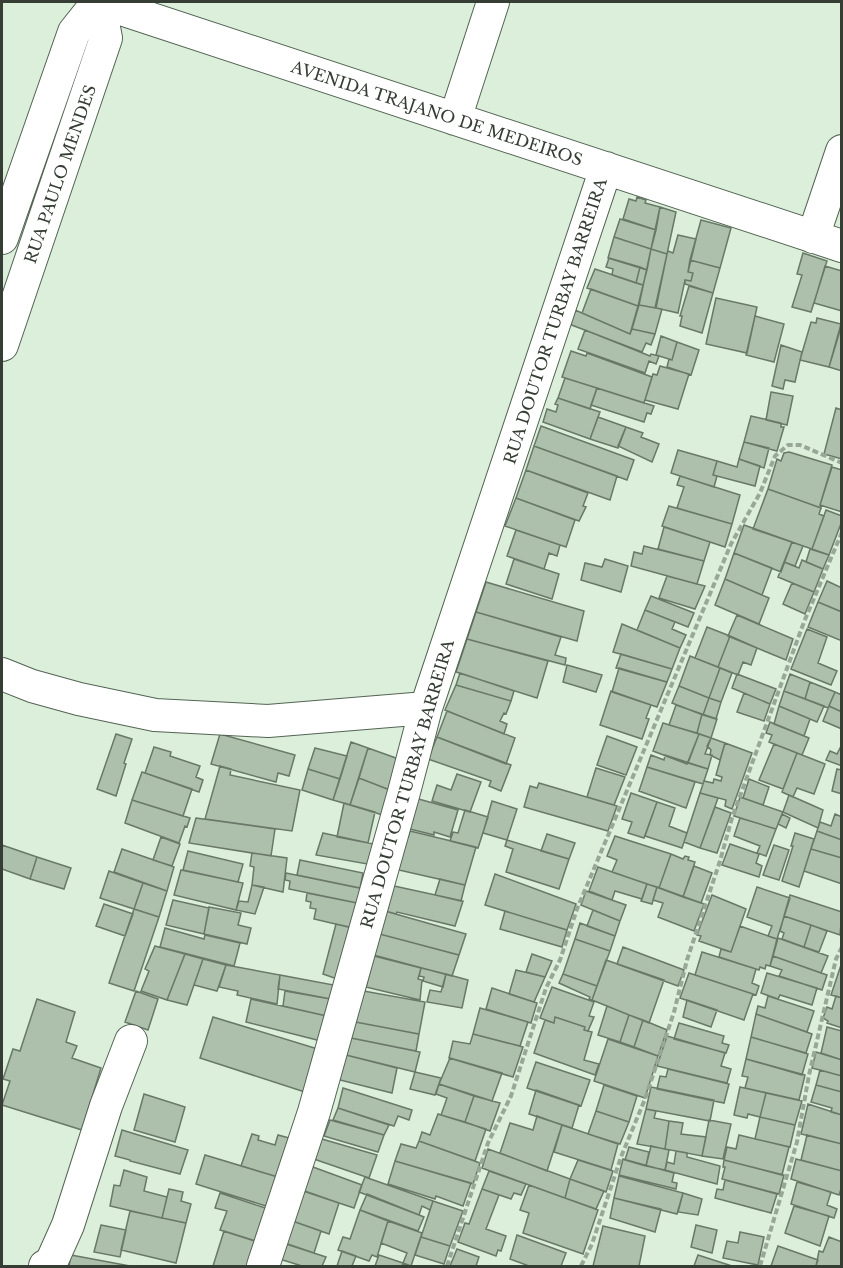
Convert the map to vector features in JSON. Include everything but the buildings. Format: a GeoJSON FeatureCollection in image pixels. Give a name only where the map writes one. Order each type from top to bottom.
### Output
{"type":"FeatureCollection","features":[{"type":"Feature","properties":{"kind":"street","name":"AVENIDA TRAJANO DE MEDEIROS"},"geometry":{"type":"LineString","coordinates":[[99,2],[827,241]]}},
{"type":"Feature","properties":{"kind":"street","name":"RUA PAULO MENDES"},"geometry":{"type":"LineString","coordinates":[[2,238],[74,32],[99,2]]}},
{"type":"Feature","properties":{"kind":"street","name":"RUA PAULO MENDES"},"geometry":{"type":"LineString","coordinates":[[2,345],[106,38],[99,2]]}},
{"type":"Feature","properties":{"kind":"street"},"geometry":{"type":"LineString","coordinates":[[455,119],[494,2]]}},
{"type":"Feature","properties":{"kind":"street"},"geometry":{"type":"LineString","coordinates":[[827,241],[842,151]]}},
{"type":"Feature","properties":{"kind":"street","name":"RUA DOUTOR TURBAY BARREIRA"},"geometry":{"type":"LineString","coordinates":[[263,1266],[314,1112],[426,708],[606,168]]}},
{"type":"Feature","properties":{"kind":"street"},"geometry":{"type":"LineString","coordinates":[[2,674],[32,686],[80,699],[166,715],[268,721],[426,708]]}},
{"type":"Feature","properties":{"kind":"street"},"geometry":{"type":"LineString","coordinates":[[45,1266],[51,1263],[68,1225],[106,1106],[131,1041]]}},
{"type":"Feature","properties":{"kind":"path"},"geometry":{"type":"LineString","coordinates":[[447,1266],[488,1143],[511,1096],[546,988],[560,960],[577,909],[731,544],[760,493],[775,456],[788,445],[800,445],[842,463]]}},
{"type":"Feature","properties":{"kind":"path"},"geometry":{"type":"LineString","coordinates":[[581,1266],[592,1244],[621,1157],[645,1099],[674,1012],[687,960],[732,818],[804,622],[842,532]]}},
{"type":"Feature","properties":{"kind":"path"},"geometry":{"type":"LineString","coordinates":[[760,1266],[797,1142],[809,1075],[836,958],[842,947]]}}]}
